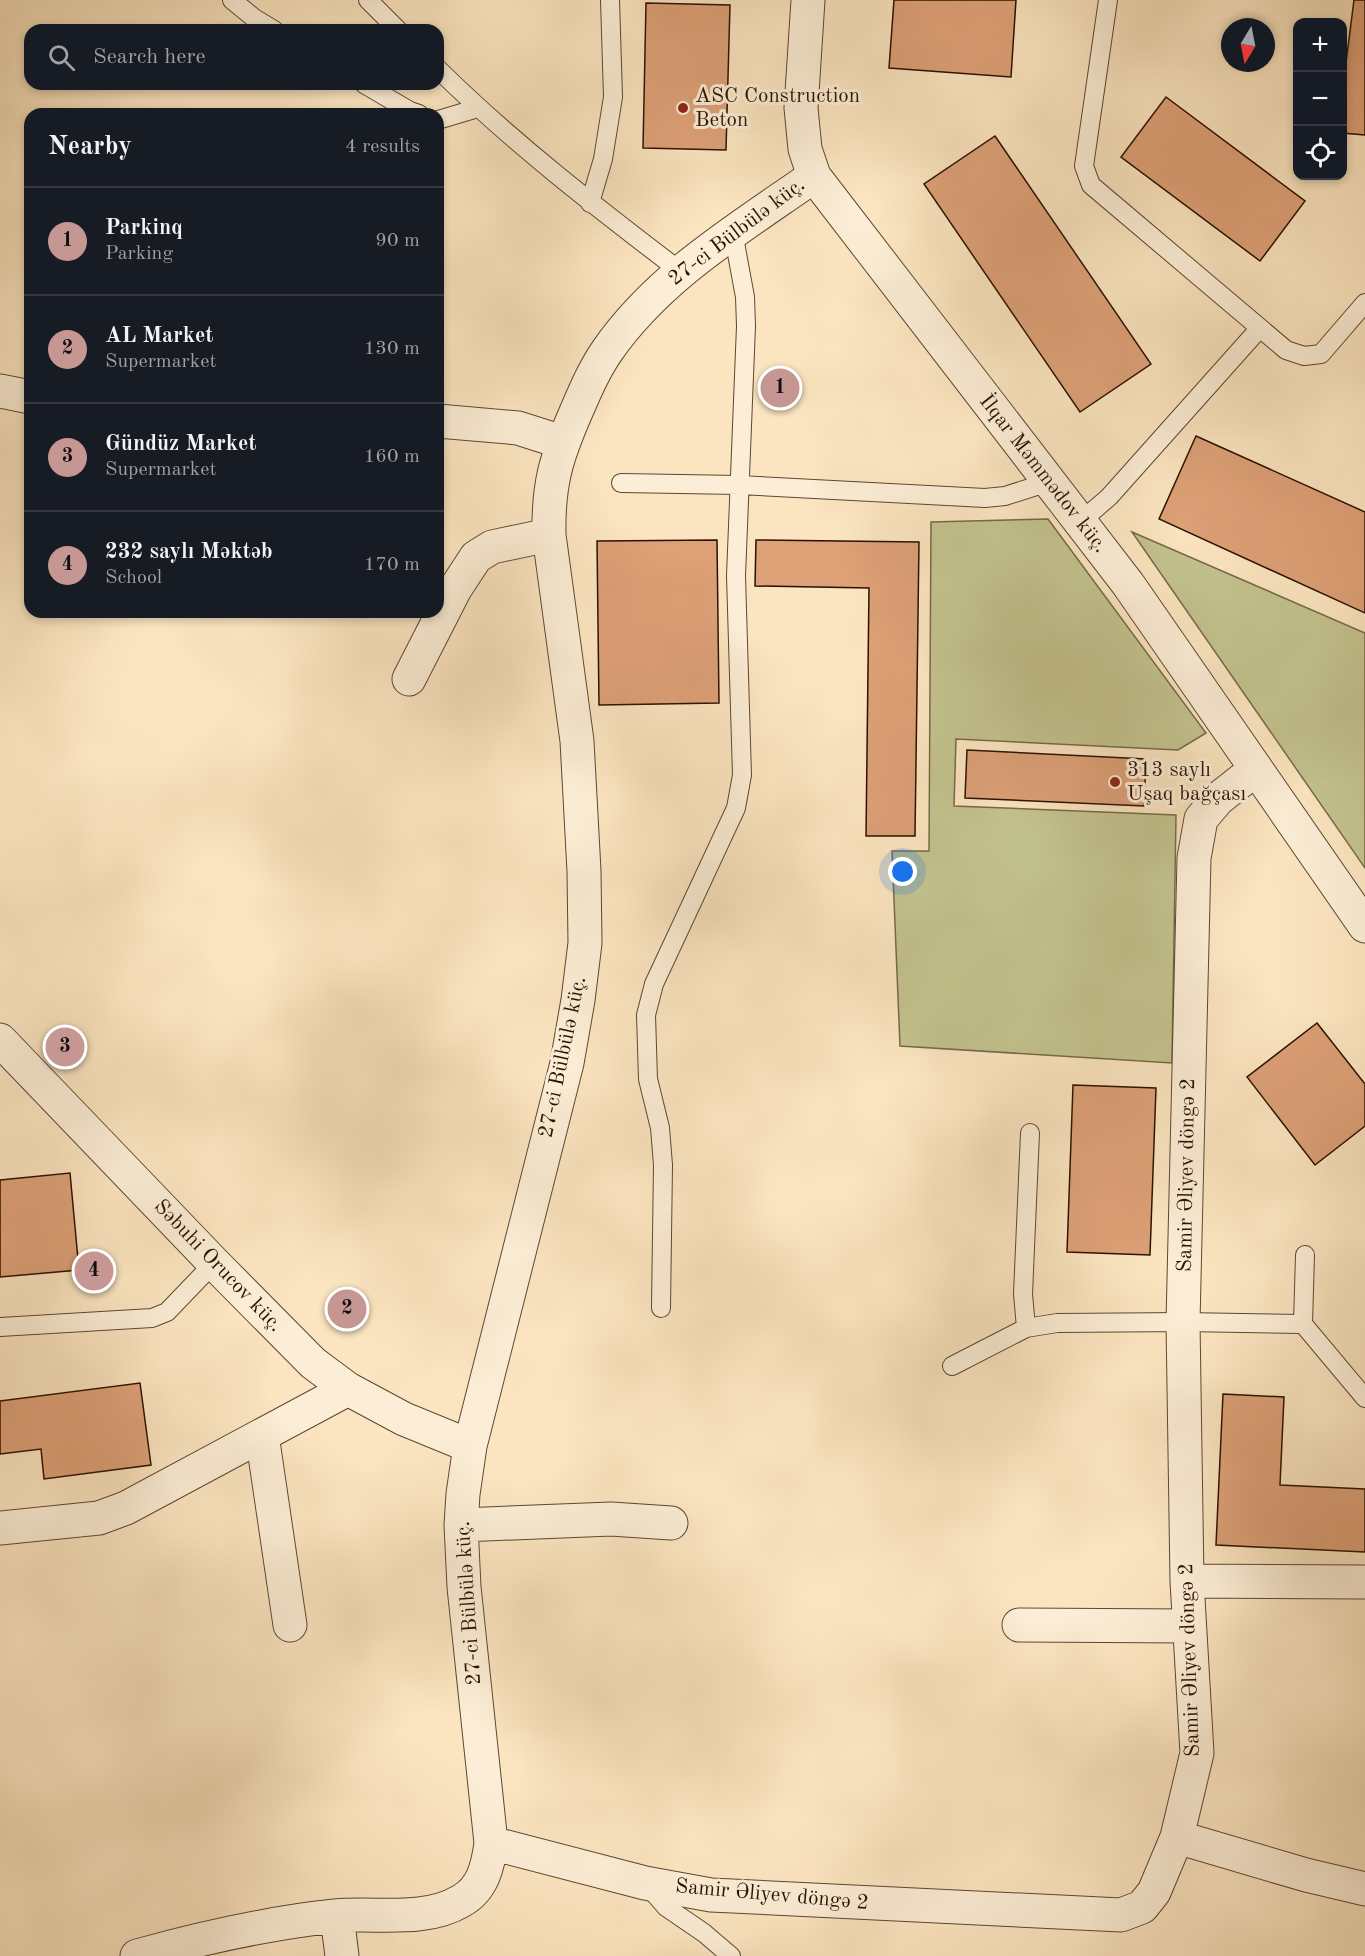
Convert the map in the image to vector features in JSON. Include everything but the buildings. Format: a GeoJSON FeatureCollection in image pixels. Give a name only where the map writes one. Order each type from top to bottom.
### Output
{"type":"FeatureCollection","features":[{"type":"Feature","properties":{"kind":"street","name":"İlqar Məmmədov küç."},"geometry":{"type":"LineString","coordinates":[[808,0],[801,108],[805,149],[813,176],[1128,584],[1365,926]]}},
{"type":"Feature","properties":{"kind":"street","name":"27-ci Bülbülə küç."},"geometry":{"type":"LineString","coordinates":[[137,1956],[195,1939],[258,1926],[336,1916],[416,1914],[441,1910],[461,1901],[477,1889],[488,1867],[491,1843],[464,1587],[461,1525],[463,1494],[470,1446],[567,1063],[585,943],[578,741],[549,535],[548,501],[554,467],[562,442],[594,373],[607,351],[638,312],[680,271],[813,176]]}},
{"type":"Feature","properties":{"kind":"street"},"geometry":{"type":"LineString","coordinates":[[0,391],[24,396]]}},
{"type":"Feature","properties":{"kind":"street"},"geometry":{"type":"LineString","coordinates":[[444,422],[518,428],[562,442]]}},
{"type":"Feature","properties":{"kind":"street"},"geometry":{"type":"LineString","coordinates":[[444,611],[476,557],[492,547],[549,535]]}},
{"type":"Feature","properties":{"kind":"street"},"geometry":{"type":"LineString","coordinates":[[409,679],[440,618]]}},
{"type":"Feature","properties":{"kind":"street","name":"Samir Əliyev döngə 2"},"geometry":{"type":"LineString","coordinates":[[491,1843],[645,1883],[711,1895],[1121,1916],[1142,1907],[1154,1892],[1177,1837],[1197,1753],[1186,1581],[1183,1322],[1194,858],[1201,819],[1218,799],[1256,769]]}},
{"type":"Feature","properties":{"kind":"street","name":"Səbuhi Orucov küç."},"geometry":{"type":"LineString","coordinates":[[0,1040],[313,1363],[348,1389],[404,1419],[470,1446]]}},
{"type":"Feature","properties":{"kind":"street"},"geometry":{"type":"LineString","coordinates":[[0,1528],[99,1518],[126,1508],[348,1389]]}},
{"type":"Feature","properties":{"kind":"street"},"geometry":{"type":"LineString","coordinates":[[262,1435],[290,1625]]}},
{"type":"Feature","properties":{"kind":"street"},"geometry":{"type":"LineString","coordinates":[[461,1525],[611,1518],[670,1523]]}},
{"type":"Feature","properties":{"kind":"street"},"geometry":{"type":"LineString","coordinates":[[1186,1581],[1365,1582]]}},
{"type":"Feature","properties":{"kind":"street"},"geometry":{"type":"LineString","coordinates":[[1019,1625],[1188,1626]]}},
{"type":"Feature","properties":{"kind":"street"},"geometry":{"type":"LineString","coordinates":[[1177,1837],[1365,1890]]}},
{"type":"Feature","properties":{"kind":"street"},"geometry":{"type":"LineString","coordinates":[[336,1916],[342,1956]]}},
{"type":"Feature","properties":{"kind":"lane"},"geometry":{"type":"LineString","coordinates":[[232,0],[264,24]]}},
{"type":"Feature","properties":{"kind":"lane"},"geometry":{"type":"LineString","coordinates":[[368,0],[392,24]]}},
{"type":"Feature","properties":{"kind":"lane"},"geometry":{"type":"LineString","coordinates":[[590,203],[603,159],[613,97],[610,0]]}},
{"type":"Feature","properties":{"kind":"lane"},"geometry":{"type":"LineString","coordinates":[[1108,0],[1084,166],[1091,185],[1286,350],[1304,356],[1321,354],[1365,303]]}},
{"type":"Feature","properties":{"kind":"lane"},"geometry":{"type":"LineString","coordinates":[[444,75],[478,108],[590,203],[680,271]]}},
{"type":"Feature","properties":{"kind":"lane"},"geometry":{"type":"LineString","coordinates":[[374,90],[405,108]]}},
{"type":"Feature","properties":{"kind":"lane"},"geometry":{"type":"LineString","coordinates":[[444,118],[478,108]]}},
{"type":"Feature","properties":{"kind":"lane"},"geometry":{"type":"LineString","coordinates":[[661,1308],[663,1165],[660,1128],[648,1079],[646,1015],[654,984],[736,808],[742,776],[736,576],[745,297],[733,232]]}},
{"type":"Feature","properties":{"kind":"lane"},"geometry":{"type":"LineString","coordinates":[[1080,522],[1109,497],[1259,329]]}},
{"type":"Feature","properties":{"kind":"lane"},"geometry":{"type":"LineString","coordinates":[[621,483],[739,484],[985,498],[1005,496],[1049,482]]}},
{"type":"Feature","properties":{"kind":"lane"},"geometry":{"type":"LineString","coordinates":[[1026,1328],[1023,1294],[1030,1133]]}},
{"type":"Feature","properties":{"kind":"lane"},"geometry":{"type":"LineString","coordinates":[[1305,1255],[1303,1324],[1365,1398]]}},
{"type":"Feature","properties":{"kind":"lane"},"geometry":{"type":"LineString","coordinates":[[0,1327],[152,1318],[167,1312],[214,1263]]}},
{"type":"Feature","properties":{"kind":"lane"},"geometry":{"type":"LineString","coordinates":[[952,1366],[1026,1328],[1057,1323],[1303,1324]]}},
{"type":"Feature","properties":{"kind":"lane"},"geometry":{"type":"LineString","coordinates":[[645,1883],[666,1907],[704,1933],[731,1956]]}},
{"type":"Feature","properties":{"kind":"green space"},"geometry":{"type":"Polygon","coordinates":[[[1048,519],[1206,733],[1178,750],[956,739],[954,806],[1176,815],[1172,1063],[900,1046],[892,851],[929,851],[931,522],[1048,519]]]}},
{"type":"Feature","properties":{"kind":"green space"},"geometry":{"type":"Polygon","coordinates":[[[1132,532],[1365,633],[1365,868],[1132,532]]]}},
{"type":"Feature","properties":{"kind":"place","name":"ASC Construction Beton"},"geometry":{"type":"Point","coordinates":[683,108]}},
{"type":"Feature","properties":{"kind":"place","name":"Parkinq"},"geometry":{"type":"Point","coordinates":[780,388]}},
{"type":"Feature","properties":{"kind":"place","name":"313 saylı Uşaq bağçası"},"geometry":{"type":"Point","coordinates":[1115,782]}},
{"type":"Feature","properties":{"kind":"place","name":"Gündüz Market"},"geometry":{"type":"Point","coordinates":[65,1047]}},
{"type":"Feature","properties":{"kind":"place","name":"232 saylı Məktəb"},"geometry":{"type":"Point","coordinates":[94,1271]}},
{"type":"Feature","properties":{"kind":"place","name":"AL Market"},"geometry":{"type":"Point","coordinates":[347,1309]}}]}
